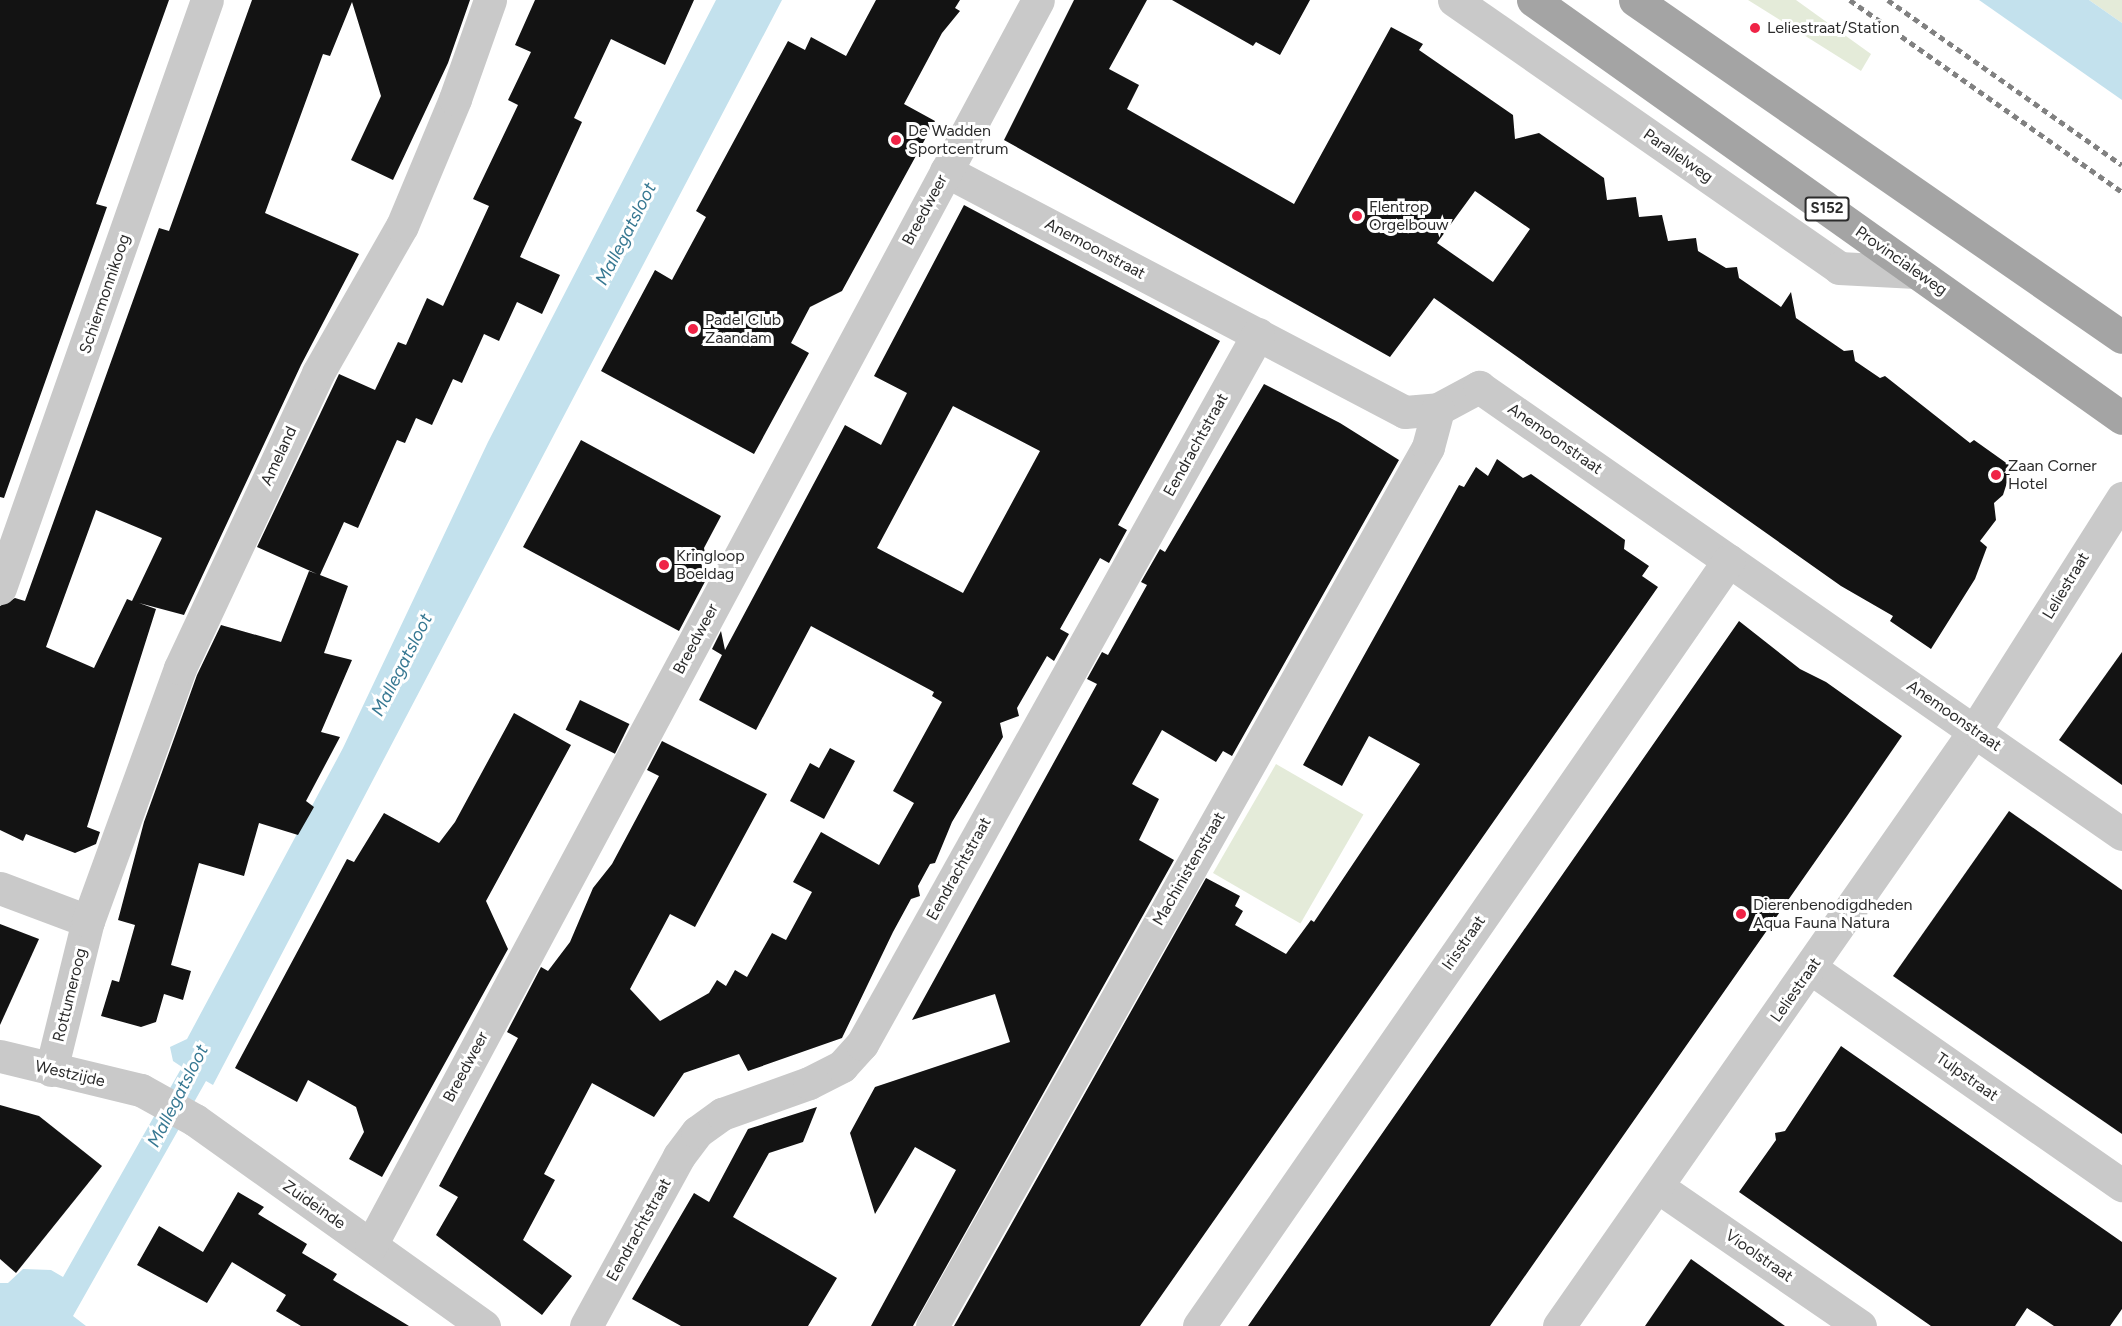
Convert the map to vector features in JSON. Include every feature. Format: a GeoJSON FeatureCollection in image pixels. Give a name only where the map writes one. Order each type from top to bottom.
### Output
{"type":"FeatureCollection","features":[{"type":"Feature","properties":{"kind":"main road","name":"Provincialeweg"},"geometry":{"type":"LineString","coordinates":[[1533,0],[2122,417]]}},
{"type":"Feature","properties":{"kind":"main road"},"geometry":{"type":"LineString","coordinates":[[1635,0],[2122,337]]}},
{"type":"Feature","properties":{"kind":"street","name":"Schiermonnikoog"},"geometry":{"type":"LineString","coordinates":[[0,588],[207,0]]}},
{"type":"Feature","properties":{"kind":"street","name":"Ameland"},"geometry":{"type":"LineString","coordinates":[[88,921],[180,668],[318,372],[402,226],[455,99],[490,0]]}},
{"type":"Feature","properties":{"kind":"street","name":"Breedweer"},"geometry":{"type":"LineString","coordinates":[[371,1245],[1038,0]]}},
{"type":"Feature","properties":{"kind":"street","name":"Parallelweg"},"geometry":{"type":"LineString","coordinates":[[1454,0],[1839,268],[1916,272]]}},
{"type":"Feature","properties":{"kind":"street","name":"Anemoonstraat"},"geometry":{"type":"LineString","coordinates":[[946,171],[1405,412],[1438,409],[1479,387],[2122,834]]}},
{"type":"Feature","properties":{"kind":"street","name":"Eendrachtstraat"},"geometry":{"type":"LineString","coordinates":[[586,1326],[679,1156],[697,1132],[731,1110],[809,1083],[842,1066],[862,1044],[1258,334]]}},
{"type":"Feature","properties":{"kind":"street","name":"Machinistenstraat"},"geometry":{"type":"LineString","coordinates":[[932,1326],[1428,447],[1438,409]]}},
{"type":"Feature","properties":{"kind":"street","name":"Leliestraat"},"geometry":{"type":"LineString","coordinates":[[1559,1326],[1812,969],[1975,730],[2122,498]]}},
{"type":"Feature","properties":{"kind":"street","name":"Irisstraat"},"geometry":{"type":"LineString","coordinates":[[1199,1326],[1729,560]]}},
{"type":"Feature","properties":{"kind":"street"},"geometry":{"type":"LineString","coordinates":[[0,888],[88,921]]}},
{"type":"Feature","properties":{"kind":"street","name":"Rottumeroog"},"geometry":{"type":"LineString","coordinates":[[51,1070],[88,921]]}},
{"type":"Feature","properties":{"kind":"street","name":"Tulpstraat"},"geometry":{"type":"LineString","coordinates":[[1812,969],[2122,1185]]}},
{"type":"Feature","properties":{"kind":"street","name":"Westzijde"},"geometry":{"type":"LineString","coordinates":[[0,1056],[141,1090]]}},
{"type":"Feature","properties":{"kind":"street","name":"Zuideinde"},"geometry":{"type":"LineString","coordinates":[[141,1090],[195,1120],[484,1326]]}},
{"type":"Feature","properties":{"kind":"street","name":"Vioolstraat"},"geometry":{"type":"LineString","coordinates":[[1658,1187],[1860,1326]]}},
{"type":"Feature","properties":{"kind":"green space"},"geometry":{"type":"Polygon","coordinates":[[[1748,0],[1796,0],[1871,54],[1861,71],[1748,0]]]}},
{"type":"Feature","properties":{"kind":"green space"},"geometry":{"type":"Polygon","coordinates":[[[2089,0],[2122,0],[2122,23],[2089,0]]]}},
{"type":"Feature","properties":{"kind":"green space"},"geometry":{"type":"Polygon","coordinates":[[[1276,764],[1363,815],[1300,924],[1213,873],[1276,764]]]}},
{"type":"Feature","properties":{"kind":"water","name":"Mallegatsloot"},"geometry":{"type":"Polygon","coordinates":[[[716,0],[782,0],[213,1085],[206,1081],[73,1316],[86,1326],[0,1326],[0,1283],[8,1283],[23,1269],[51,1270],[63,1277],[182,1067],[173,1061],[170,1047],[187,1039],[343,748],[488,442],[716,0]]]}},
{"type":"Feature","properties":{"kind":"water"},"geometry":{"type":"Polygon","coordinates":[[[1979,0],[2089,0],[2122,23],[2122,100],[1979,0]]]}},
{"type":"Feature","properties":{"kind":"building"},"geometry":{"type":"Polygon","coordinates":[[[0,0],[169,0],[96,204],[107,207],[4,498],[0,497],[0,0]]]}},
{"type":"Feature","properties":{"kind":"building"},"geometry":{"type":"Polygon","coordinates":[[[252,0],[470,0],[448,63],[393,180],[351,160],[381,96],[352,2],[330,56],[323,54],[265,213],[359,254],[301,365],[184,615],[139,603],[156,609],[87,827],[100,832],[96,844],[75,853],[26,834],[23,841],[0,830],[0,606],[15,598],[25,601],[159,228],[169,231],[252,0]],[[96,510],[46,647],[94,668],[127,599],[132,601],[162,538],[96,510]]]}},
{"type":"Feature","properties":{"kind":"building"},"geometry":{"type":"Polygon","coordinates":[[[535,0],[694,0],[665,65],[611,39],[574,118],[582,122],[520,257],[560,275],[542,314],[517,302],[499,341],[484,334],[462,383],[453,379],[432,425],[416,418],[405,443],[397,440],[358,528],[344,522],[320,575],[348,586],[324,653],[352,660],[321,732],[340,737],[306,801],[314,807],[298,835],[259,823],[244,876],[199,863],[171,965],[191,971],[183,1000],[164,994],[156,1022],[141,1027],[101,1016],[112,980],[119,982],[135,925],[118,920],[144,822],[197,675],[221,625],[281,642],[309,571],[317,574],[257,547],[339,374],[375,390],[398,342],[406,345],[427,298],[443,306],[489,206],[473,199],[518,105],[508,100],[531,52],[515,45],[535,0]]]}},
{"type":"Feature","properties":{"kind":"building"},"geometry":{"type":"Polygon","coordinates":[[[876,0],[960,0],[955,8],[960,11],[942,33],[904,104],[935,121],[842,291],[810,307],[791,343],[809,353],[754,454],[601,371],[655,270],[672,280],[706,217],[696,211],[788,41],[805,50],[811,37],[846,56],[876,0]]]}},
{"type":"Feature","properties":{"kind":"building"},"geometry":{"type":"Polygon","coordinates":[[[1074,0],[1147,0],[1109,69],[1139,85],[1127,109],[1294,204],[1391,27],[1423,44],[1419,50],[1513,115],[1515,139],[1539,133],[1604,178],[1607,200],[1636,197],[1639,217],[1662,215],[1668,241],[1696,238],[1698,251],[1726,268],[1737,267],[1739,278],[1781,307],[1791,292],[1796,318],[1844,351],[1853,350],[1855,361],[1880,378],[1885,376],[1970,443],[1974,440],[2012,467],[2003,495],[1994,503],[1996,520],[1980,541],[1987,547],[1975,579],[1931,649],[1890,621],[1893,616],[1841,586],[1434,298],[1390,357],[1004,140],[1074,0]],[[1475,191],[1437,243],[1493,282],[1530,229],[1475,191]]]}},
{"type":"Feature","properties":{"kind":"building"},"geometry":{"type":"Polygon","coordinates":[[[1172,0],[1310,0],[1280,55],[1256,42],[1253,46],[1172,0]]]}},
{"type":"Feature","properties":{"kind":"building"},"geometry":{"type":"Polygon","coordinates":[[[964,205],[1220,341],[1118,525],[1127,530],[1109,563],[1100,558],[1060,629],[1069,634],[1054,661],[1047,656],[1017,708],[1019,716],[1000,723],[1003,737],[952,822],[935,863],[930,864],[918,886],[920,896],[911,899],[893,932],[842,1038],[748,1071],[739,1054],[684,1073],[654,1117],[592,1083],[544,1174],[555,1180],[523,1240],[572,1276],[542,1315],[436,1235],[458,1197],[439,1186],[518,1038],[507,1032],[541,967],[548,971],[570,942],[593,888],[612,864],[659,776],[647,770],[662,741],[767,794],[695,927],[670,914],[630,989],[660,1021],[709,993],[717,980],[726,986],[735,970],[747,977],[772,933],[786,940],[812,892],[793,882],[821,832],[879,865],[914,803],[893,791],[942,702],[932,696],[934,692],[811,626],[756,730],[699,700],[722,655],[712,649],[721,631],[725,650],[845,425],[881,445],[907,393],[874,376],[964,205]],[[953,406],[877,548],[963,593],[1040,451],[953,406]]]}},
{"type":"Feature","properties":{"kind":"building"},"geometry":{"type":"Polygon","coordinates":[[[1264,384],[1340,423],[1399,460],[1232,756],[1223,751],[1216,762],[1162,730],[1132,784],[1159,799],[1139,840],[1174,860],[913,1326],[871,1326],[956,1170],[915,1147],[875,1214],[850,1133],[875,1087],[1010,1042],[995,994],[912,1020],[1097,684],[1087,679],[1102,652],[1108,655],[1147,585],[1141,582],[1160,549],[1165,552],[1264,384]]]}},
{"type":"Feature","properties":{"kind":"building"},"geometry":{"type":"Polygon","coordinates":[[[581,440],[721,516],[704,548],[709,574],[679,631],[523,547],[581,440]]]}},
{"type":"Feature","properties":{"kind":"building"},"geometry":{"type":"Polygon","coordinates":[[[1497,459],[1523,478],[1531,474],[1625,540],[1624,549],[1649,566],[1642,576],[1658,587],[1140,1326],[954,1326],[1206,878],[1240,896],[1235,906],[1243,911],[1235,925],[1286,954],[1311,920],[1314,922],[1420,764],[1369,736],[1342,786],[1303,765],[1459,485],[1464,487],[1476,467],[1488,476],[1497,459]]]}},
{"type":"Feature","properties":{"kind":"building"},"geometry":{"type":"Polygon","coordinates":[[[1739,621],[1800,669],[1826,682],[1902,736],[1847,816],[1490,1326],[1248,1326],[1739,621]]]}},
{"type":"Feature","properties":{"kind":"building"},"geometry":{"type":"Polygon","coordinates":[[[2122,652],[2122,785],[2059,740],[2122,652]]]}},
{"type":"Feature","properties":{"kind":"building"},"geometry":{"type":"Polygon","coordinates":[[[580,700],[629,724],[615,754],[566,730],[580,700]]]}},
{"type":"Feature","properties":{"kind":"building"},"geometry":{"type":"Polygon","coordinates":[[[514,713],[571,745],[486,901],[508,949],[382,1177],[349,1159],[364,1132],[356,1107],[308,1080],[297,1102],[235,1068],[347,859],[354,862],[384,813],[439,843],[455,822],[514,713]]]}},
{"type":"Feature","properties":{"kind":"building"},"geometry":{"type":"Polygon","coordinates":[[[830,748],[855,761],[824,819],[790,801],[810,763],[819,768],[830,748]]]}},
{"type":"Feature","properties":{"kind":"building"},"geometry":{"type":"Polygon","coordinates":[[[2009,811],[2122,890],[2122,1134],[1893,976],[2009,811]]]}},
{"type":"Feature","properties":{"kind":"building"},"geometry":{"type":"Polygon","coordinates":[[[0,924],[39,939],[0,1025],[0,924]]]}},
{"type":"Feature","properties":{"kind":"building"},"geometry":{"type":"Polygon","coordinates":[[[1841,1046],[2122,1242],[2122,1309],[2110,1326],[2054,1326],[2027,1308],[2015,1326],[1931,1326],[1739,1192],[1776,1140],[1775,1133],[1785,1131],[1841,1046]]]}},
{"type":"Feature","properties":{"kind":"building"},"geometry":{"type":"Polygon","coordinates":[[[0,1105],[39,1116],[102,1166],[16,1273],[0,1259],[0,1105]]]}},
{"type":"Feature","properties":{"kind":"building"},"geometry":{"type":"Polygon","coordinates":[[[817,1107],[803,1142],[769,1153],[733,1217],[837,1278],[808,1326],[681,1326],[632,1299],[694,1193],[709,1202],[748,1129],[817,1107]]]}},
{"type":"Feature","properties":{"kind":"building"},"geometry":{"type":"Polygon","coordinates":[[[238,1192],[264,1207],[258,1214],[307,1244],[302,1253],[337,1274],[333,1280],[409,1326],[301,1326],[276,1311],[286,1295],[232,1262],[207,1303],[137,1265],[159,1226],[203,1252],[238,1192]]]}},
{"type":"Feature","properties":{"kind":"building"},"geometry":{"type":"Polygon","coordinates":[[[1691,1259],[1785,1326],[1645,1326],[1691,1259]]]}},
{"type":"Feature","properties":{"kind":"railway"},"geometry":{"type":"LineString","coordinates":[[1850,0],[2122,192]]}},
{"type":"Feature","properties":{"kind":"railway"},"geometry":{"type":"LineString","coordinates":[[1888,0],[2122,165]]}},
{"type":"Feature","properties":{"kind":"place","name":"Leliestraat/Station"},"geometry":{"type":"Point","coordinates":[1755,28]}},
{"type":"Feature","properties":{"kind":"place","name":"De Wadden Sportcentrum"},"geometry":{"type":"Point","coordinates":[896,140]}},
{"type":"Feature","properties":{"kind":"place","name":"Flentrop Orgelbouw"},"geometry":{"type":"Point","coordinates":[1357,216]}},
{"type":"Feature","properties":{"kind":"place","name":"Padel Club Zaandam"},"geometry":{"type":"Point","coordinates":[693,329]}},
{"type":"Feature","properties":{"kind":"place","name":"Zaan Corner Hotel"},"geometry":{"type":"Point","coordinates":[1996,475]}},
{"type":"Feature","properties":{"kind":"place","name":"Kringloop Boeldag"},"geometry":{"type":"Point","coordinates":[664,565]}},
{"type":"Feature","properties":{"kind":"place","name":"Dierenbenodigdheden Aqua Fauna Natura"},"geometry":{"type":"Point","coordinates":[1741,914]}}]}
